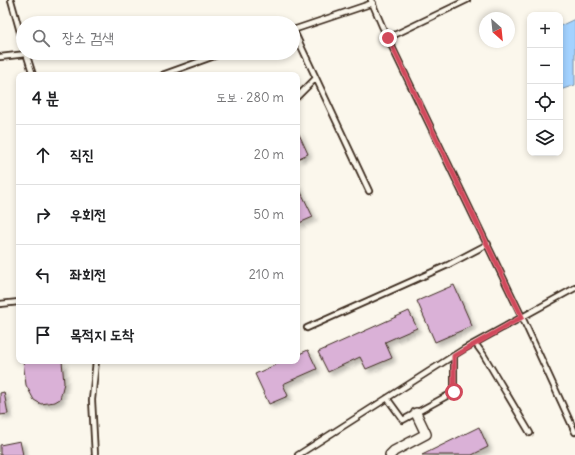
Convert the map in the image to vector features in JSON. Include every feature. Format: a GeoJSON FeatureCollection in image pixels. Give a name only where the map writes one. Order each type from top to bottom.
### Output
{"type":"FeatureCollection","features":[{"type":"Feature","properties":{"kind":"street"},"geometry":{"type":"LineString","coordinates":[[390,455],[394,450],[426,434],[416,413]]}},
{"type":"Feature","properties":{"kind":"lane"},"geometry":{"type":"LineString","coordinates":[[11,0],[16,18]]}},
{"type":"Feature","properties":{"kind":"lane"},"geometry":{"type":"LineString","coordinates":[[388,38],[467,0]]}},
{"type":"Feature","properties":{"kind":"lane"},"geometry":{"type":"LineString","coordinates":[[300,27],[372,1],[388,38],[488,244],[575,432]]}},
{"type":"Feature","properties":{"kind":"lane"},"geometry":{"type":"LineString","coordinates":[[300,44],[369,191]]}},
{"type":"Feature","properties":{"kind":"lane"},"geometry":{"type":"LineString","coordinates":[[0,57],[16,55]]}},
{"type":"Feature","properties":{"kind":"lane"},"geometry":{"type":"LineString","coordinates":[[28,60],[32,72]]}},
{"type":"Feature","properties":{"kind":"lane"},"geometry":{"type":"LineString","coordinates":[[170,72],[204,60]]}},
{"type":"Feature","properties":{"kind":"lane"},"geometry":{"type":"LineString","coordinates":[[300,94],[316,78]]}},
{"type":"Feature","properties":{"kind":"lane"},"geometry":{"type":"LineString","coordinates":[[307,328],[448,265],[488,244]]}},
{"type":"Feature","properties":{"kind":"lane"},"geometry":{"type":"LineString","coordinates":[[298,455],[475,343],[575,288]]}},
{"type":"Feature","properties":{"kind":"lane"},"geometry":{"type":"LineString","coordinates":[[0,304],[16,302]]}},
{"type":"Feature","properties":{"kind":"lane"},"geometry":{"type":"LineString","coordinates":[[475,343],[530,433]]}},
{"type":"Feature","properties":{"kind":"lane"},"geometry":{"type":"LineString","coordinates":[[387,398],[403,420],[454,392],[454,356]]}},
{"type":"Feature","properties":{"kind":"lane"},"geometry":{"type":"LineString","coordinates":[[95,455],[92,400],[96,364]]}},
{"type":"Feature","properties":{"kind":"water"},"geometry":{"type":"Polygon","coordinates":[[[575,19],[575,85],[563,89],[563,48],[563,25],[575,19]]]}},
{"type":"Feature","properties":{"kind":"building"},"geometry":{"type":"Polygon","coordinates":[[[300,136],[308,154],[300,158],[300,136]]]}},
{"type":"Feature","properties":{"kind":"building"},"geometry":{"type":"Polygon","coordinates":[[[300,190],[313,217],[300,223],[300,190]]]}},
{"type":"Feature","properties":{"kind":"building"},"geometry":{"type":"Polygon","coordinates":[[[454,285],[472,326],[435,342],[417,301],[454,285]]]}},
{"type":"Feature","properties":{"kind":"building"},"geometry":{"type":"Polygon","coordinates":[[[409,311],[417,328],[385,342],[392,358],[366,369],[360,357],[328,372],[318,352],[409,311]]]}},
{"type":"Feature","properties":{"kind":"building"},"geometry":{"type":"Polygon","coordinates":[[[308,350],[317,369],[283,384],[288,396],[269,404],[255,374],[277,364],[300,364],[300,354],[308,350]]]}},
{"type":"Feature","properties":{"kind":"building"},"geometry":{"type":"Polygon","coordinates":[[[23,364],[62,364],[64,383],[60,399],[55,402],[41,404],[34,400],[26,385],[23,364]]]}},
{"type":"Feature","properties":{"kind":"building"},"geometry":{"type":"Polygon","coordinates":[[[4,392],[8,414],[0,415],[0,393],[4,392]]]}},
{"type":"Feature","properties":{"kind":"building"},"geometry":{"type":"Polygon","coordinates":[[[479,427],[488,447],[472,455],[422,455],[479,427]]]}},
{"type":"Feature","properties":{"kind":"building"},"geometry":{"type":"Polygon","coordinates":[[[20,441],[23,455],[0,455],[0,445],[20,441]]]}},
{"type":"Feature","properties":{"kind":"route"},"geometry":{"type":"LineString","coordinates":[[388,38],[522,317],[454,356],[454,392]]}}]}
